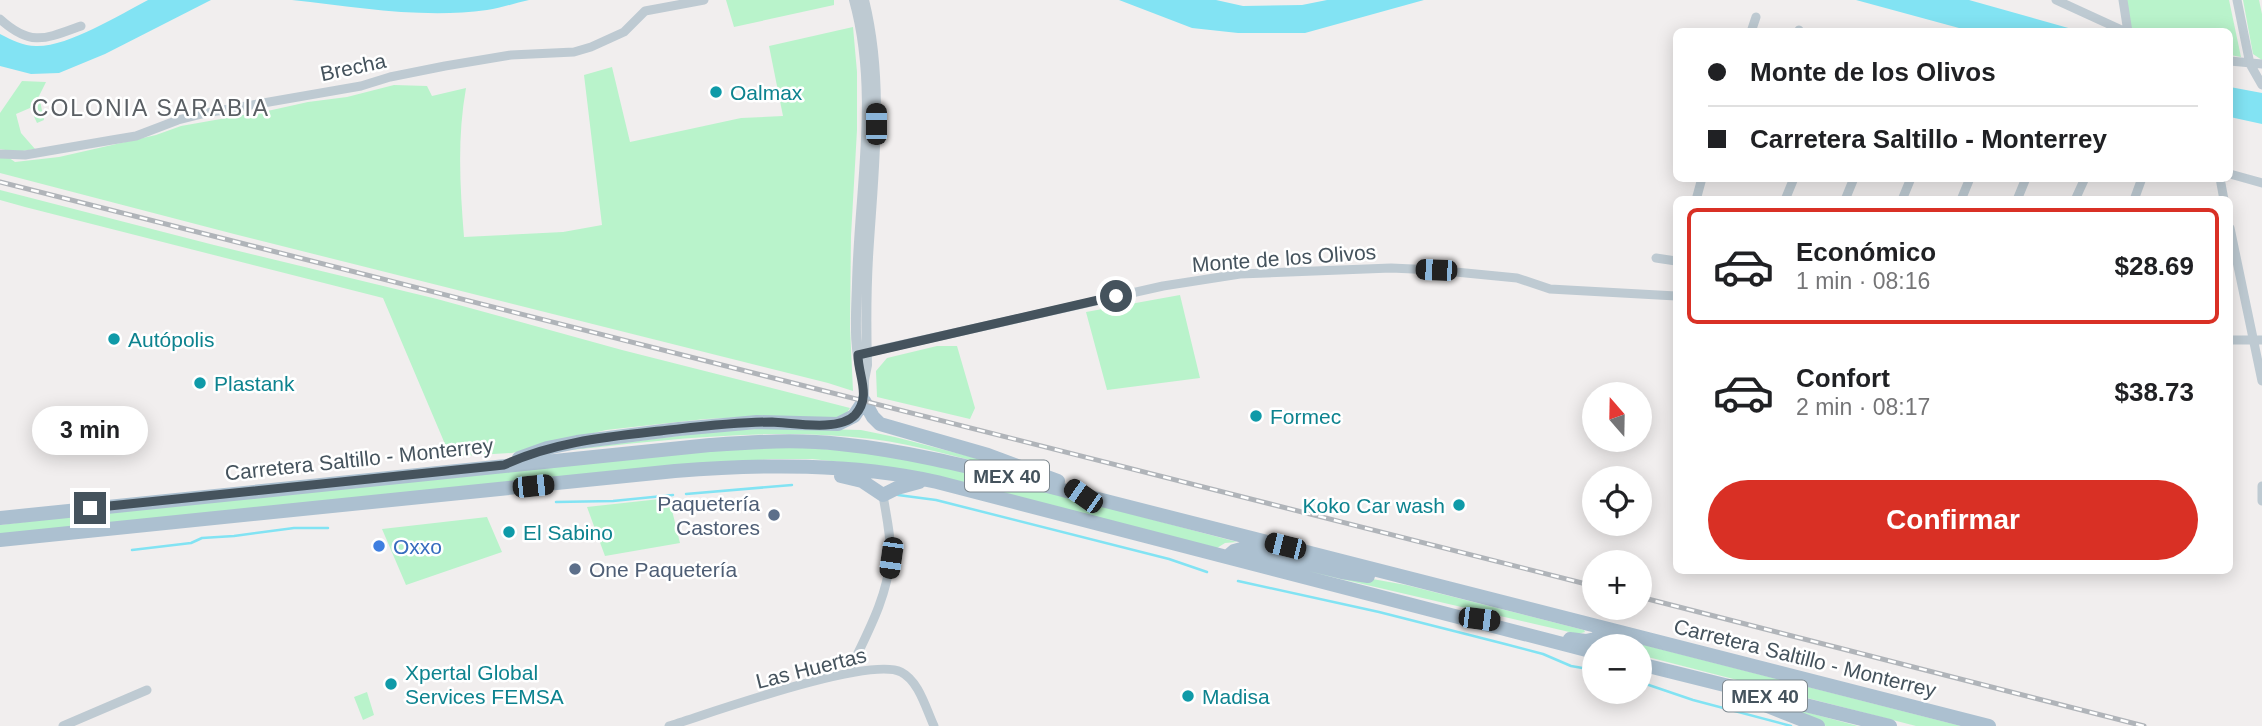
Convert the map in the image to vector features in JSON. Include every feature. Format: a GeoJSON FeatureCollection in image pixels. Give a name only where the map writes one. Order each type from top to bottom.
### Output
{"type":"FeatureCollection","features":[{"type":"Feature","properties":{"kind":"main road"},"geometry":{"type":"LineString","coordinates":[[504,465],[547,448],[596,438],[757,422],[838,424],[854,416],[864,401],[880,424],[960,446],[1033,471],[1066,484],[1083,496]]}},
{"type":"Feature","properties":{"kind":"main road","name":"Carretera Saltillo - Monterrey"},"geometry":{"type":"LineString","coordinates":[[0,517],[710,445],[808,442],[906,452],[1989,726]]}},
{"type":"Feature","properties":{"kind":"main road","name":"Carretera Saltillo - Monterrey"},"geometry":{"type":"LineString","coordinates":[[0,540],[675,471],[736,466],[797,466],[867,471],[937,482],[1582,649]]}},
{"type":"Feature","properties":{"kind":"main road"},"geometry":{"type":"LineString","coordinates":[[797,466],[855,479],[883,495],[907,484],[937,482]]}},
{"type":"Feature","properties":{"kind":"main road"},"geometry":{"type":"LineString","coordinates":[[1227,557],[1234,551],[1245,548],[1342,572],[1432,585]]}},
{"type":"Feature","properties":{"kind":"main road"},"geometry":{"type":"LineString","coordinates":[[1459,617],[1499,622],[1577,640],[1595,639],[1603,635],[1605,629]]}},
{"type":"Feature","properties":{"kind":"main road","name":"MEX 40"},"geometry":{"type":"LineString","coordinates":[[1652,667],[1890,726]]}},
{"type":"Feature","properties":{"kind":"main road"},"geometry":{"type":"LineString","coordinates":[[1736,689],[1753,699],[1818,726]]}},
{"type":"Feature","properties":{"kind":"street","name":"Brecha"},"geometry":{"type":"LineString","coordinates":[[0,154],[25,155],[63,150],[135,136],[178,120],[227,108],[361,86],[445,66],[511,55],[574,52],[618,36],[645,11],[704,0]]}},
{"type":"Feature","properties":{"kind":"street"},"geometry":{"type":"LineString","coordinates":[[854,0],[862,40],[869,174],[862,354],[867,365],[864,401]]}},
{"type":"Feature","properties":{"kind":"street"},"geometry":{"type":"LineString","coordinates":[[864,0],[874,53],[876,106],[869,174]]}},
{"type":"Feature","properties":{"kind":"street"},"geometry":{"type":"LineString","coordinates":[[2056,0],[2118,28]]}},
{"type":"Feature","properties":{"kind":"street"},"geometry":{"type":"LineString","coordinates":[[2123,0],[2126,28]]}},
{"type":"Feature","properties":{"kind":"street"},"geometry":{"type":"LineString","coordinates":[[2238,0],[2250,64],[2262,83]]}},
{"type":"Feature","properties":{"kind":"street"},"geometry":{"type":"LineString","coordinates":[[1752,28],[1756,17]]}},
{"type":"Feature","properties":{"kind":"street"},"geometry":{"type":"LineString","coordinates":[[0,19],[16,33],[29,37],[53,36],[82,26]]}},
{"type":"Feature","properties":{"kind":"street"},"geometry":{"type":"LineString","coordinates":[[2233,61],[2262,64]]}},
{"type":"Feature","properties":{"kind":"street"},"geometry":{"type":"LineString","coordinates":[[2233,175],[2262,183]]}},
{"type":"Feature","properties":{"kind":"street"},"geometry":{"type":"LineString","coordinates":[[2233,245],[2258,340],[2262,381]]}},
{"type":"Feature","properties":{"kind":"street"},"geometry":{"type":"LineString","coordinates":[[1656,258],[1673,258]]}},
{"type":"Feature","properties":{"kind":"street","name":"Monte de los Olivos"},"geometry":{"type":"LineString","coordinates":[[862,354],[1139,291],[1240,274],[1391,268],[1436,270],[1517,278],[1550,289],[1673,296]]}},
{"type":"Feature","properties":{"kind":"street"},"geometry":{"type":"LineString","coordinates":[[2233,286],[2242,286]]}},
{"type":"Feature","properties":{"kind":"street"},"geometry":{"type":"LineString","coordinates":[[2233,340],[2258,340]]}},
{"type":"Feature","properties":{"kind":"street"},"geometry":{"type":"LineString","coordinates":[[2262,486],[2262,501]]}},
{"type":"Feature","properties":{"kind":"street"},"geometry":{"type":"LineString","coordinates":[[849,673],[884,592],[888,576],[891,558],[883,495]]}},
{"type":"Feature","properties":{"kind":"street","name":"Las Huertas"},"geometry":{"type":"LineString","coordinates":[[669,726],[849,673],[888,668],[903,673],[912,681],[934,726]]}},
{"type":"Feature","properties":{"kind":"street"},"geometry":{"type":"LineString","coordinates":[[63,726],[86,721],[147,690]]}},
{"type":"Feature","properties":{"kind":"green space"},"geometry":{"type":"Polygon","coordinates":[[[726,0],[834,0],[834,5],[734,27],[726,0]]]}},
{"type":"Feature","properties":{"kind":"green space"},"geometry":{"type":"Polygon","coordinates":[[[2126,0],[2229,0],[2241,57],[2233,56],[2233,28],[2130,28],[2126,0]]]}},
{"type":"Feature","properties":{"kind":"green space"},"geometry":{"type":"Polygon","coordinates":[[[2243,0],[2259,0],[2262,14],[2262,60],[2253,54],[2243,0]]]}},
{"type":"Feature","properties":{"kind":"green space"},"geometry":{"type":"Polygon","coordinates":[[[853,27],[857,72],[857,130],[851,236],[850,327],[853,391],[0,173],[0,158],[5,155],[15,162],[59,157],[156,135],[181,126],[347,97],[394,85],[427,86],[432,96],[466,88],[460,144],[464,237],[563,232],[602,225],[584,75],[612,67],[630,142],[741,118],[783,116],[769,46],[853,27]]]}},
{"type":"Feature","properties":{"kind":"green space"},"geometry":{"type":"Polygon","coordinates":[[[22,81],[46,82],[39,96],[44,120],[37,123],[30,108],[16,114],[21,133],[35,149],[16,152],[0,149],[0,113],[22,81]]]}},
{"type":"Feature","properties":{"kind":"green space"},"geometry":{"type":"Polygon","coordinates":[[[0,190],[437,299],[622,350],[850,408],[838,419],[769,416],[705,419],[606,430],[512,453],[460,456],[445,444],[383,298],[0,200],[0,190]]]}},
{"type":"Feature","properties":{"kind":"green space"},"geometry":{"type":"Polygon","coordinates":[[[1180,295],[1200,378],[1107,390],[1086,312],[1180,295]]]}},
{"type":"Feature","properties":{"kind":"green space"},"geometry":{"type":"Polygon","coordinates":[[[937,346],[957,346],[975,408],[970,419],[877,397],[876,371],[887,358],[937,346]]]}},
{"type":"Feature","properties":{"kind":"green space"},"geometry":{"type":"Polygon","coordinates":[[[773,428],[861,430],[987,461],[1007,469],[906,445],[832,435],[712,436],[552,452],[709,432],[773,428]]]}},
{"type":"Feature","properties":{"kind":"green space"},"geometry":{"type":"Polygon","coordinates":[[[790,446],[891,455],[1007,481],[1237,542],[1225,543],[1217,548],[880,466],[812,459],[771,459],[681,466],[0,535],[0,525],[125,510],[706,451],[790,446]]]}},
{"type":"Feature","properties":{"kind":"green space"},"geometry":{"type":"Polygon","coordinates":[[[669,498],[680,543],[605,556],[587,507],[669,498]]]}},
{"type":"Feature","properties":{"kind":"green space"},"geometry":{"type":"Polygon","coordinates":[[[487,517],[502,552],[406,585],[382,529],[487,517]]]}},
{"type":"Feature","properties":{"kind":"green space"},"geometry":{"type":"Polygon","coordinates":[[[1238,555],[1406,585],[1585,632],[1578,634],[1238,555]]]}},
{"type":"Feature","properties":{"kind":"green space"},"geometry":{"type":"Polygon","coordinates":[[[1652,647],[1961,726],[1916,726],[1652,658],[1652,647]]]}},
{"type":"Feature","properties":{"kind":"green space"},"geometry":{"type":"Polygon","coordinates":[[[367,692],[374,715],[363,720],[354,697],[367,692]]]}},
{"type":"Feature","properties":{"kind":"green space"},"geometry":{"type":"Polygon","coordinates":[[[1769,702],[1858,726],[1826,726],[1769,702]]]}},
{"type":"Feature","properties":{"kind":"water"},"geometry":{"type":"Polygon","coordinates":[[[148,0],[211,0],[105,54],[59,73],[31,74],[0,66],[0,34],[27,45],[49,45],[78,36],[148,0]]]}},
{"type":"Feature","properties":{"kind":"water"},"geometry":{"type":"Polygon","coordinates":[[[292,0],[529,0],[487,10],[414,13],[292,0]]]}},
{"type":"Feature","properties":{"kind":"water"},"geometry":{"type":"Polygon","coordinates":[[[1119,0],[1216,0],[1243,6],[1302,5],[1327,0],[1424,0],[1305,33],[1238,33],[1192,28],[1119,0]]]}},
{"type":"Feature","properties":{"kind":"water"},"geometry":{"type":"Polygon","coordinates":[[[1856,0],[1969,0],[2068,28],[1959,28],[1856,0]]]}},
{"type":"Feature","properties":{"kind":"water"},"geometry":{"type":"Polygon","coordinates":[[[2233,88],[2262,93],[2262,124],[2233,118],[2233,88]]]}},
{"type":"Feature","properties":{"kind":"waterway"},"geometry":{"type":"LineString","coordinates":[[686,494],[792,485]]}},
{"type":"Feature","properties":{"kind":"waterway"},"geometry":{"type":"LineString","coordinates":[[556,502],[613,501],[673,495]]}},
{"type":"Feature","properties":{"kind":"waterway"},"geometry":{"type":"LineString","coordinates":[[898,495],[936,500],[1169,559],[1207,572]]}},
{"type":"Feature","properties":{"kind":"waterway"},"geometry":{"type":"LineString","coordinates":[[132,550],[191,543],[202,538],[294,528],[328,528]]}},
{"type":"Feature","properties":{"kind":"waterway"},"geometry":{"type":"LineString","coordinates":[[1238,581],[1379,612],[1543,654],[1582,668]]}},
{"type":"Feature","properties":{"kind":"waterway"},"geometry":{"type":"LineString","coordinates":[[1652,686],[1791,726]]}},
{"type":"Feature","properties":{"kind":"railway"},"geometry":{"type":"LineString","coordinates":[[0,182],[1582,583]]}},
{"type":"Feature","properties":{"kind":"railway"},"geometry":{"type":"LineString","coordinates":[[1652,600],[2144,726]]}},
{"type":"Feature","properties":{"kind":"place","name":"Oalmax"},"geometry":{"type":"Point","coordinates":[716,92]}},
{"type":"Feature","properties":{"kind":"place","name":"Autópolis"},"geometry":{"type":"Point","coordinates":[114,339]}},
{"type":"Feature","properties":{"kind":"place","name":"Plastank"},"geometry":{"type":"Point","coordinates":[200,383]}},
{"type":"Feature","properties":{"kind":"place","name":"Formec"},"geometry":{"type":"Point","coordinates":[1256,416]}},
{"type":"Feature","properties":{"kind":"place","name":"Koko Car wash"},"geometry":{"type":"Point","coordinates":[1459,505]}},
{"type":"Feature","properties":{"kind":"place","name":"Paquetería Castores"},"geometry":{"type":"Point","coordinates":[774,515]}},
{"type":"Feature","properties":{"kind":"place","name":"El Sabino"},"geometry":{"type":"Point","coordinates":[509,532]}},
{"type":"Feature","properties":{"kind":"place","name":"Oxxo"},"geometry":{"type":"Point","coordinates":[379,546]}},
{"type":"Feature","properties":{"kind":"place","name":"One Paquetería"},"geometry":{"type":"Point","coordinates":[575,569]}},
{"type":"Feature","properties":{"kind":"place","name":"Xpertal Global Services FEMSA"},"geometry":{"type":"Point","coordinates":[391,684]}},
{"type":"Feature","properties":{"kind":"place","name":"Madisa"},"geometry":{"type":"Point","coordinates":[1188,696]}},
{"type":"Feature","properties":{"kind":"district","name":"COLONIA SARABIA"},"geometry":{"type":"Point","coordinates":[151,108]}},
{"type":"Feature","properties":{"kind":"route"},"geometry":{"type":"LineString","coordinates":[[90,508],[504,465],[547,448],[596,438],[757,422],[838,424],[854,416],[864,401],[864,380],[858,366],[858,355],[1116,296]]}}]}
